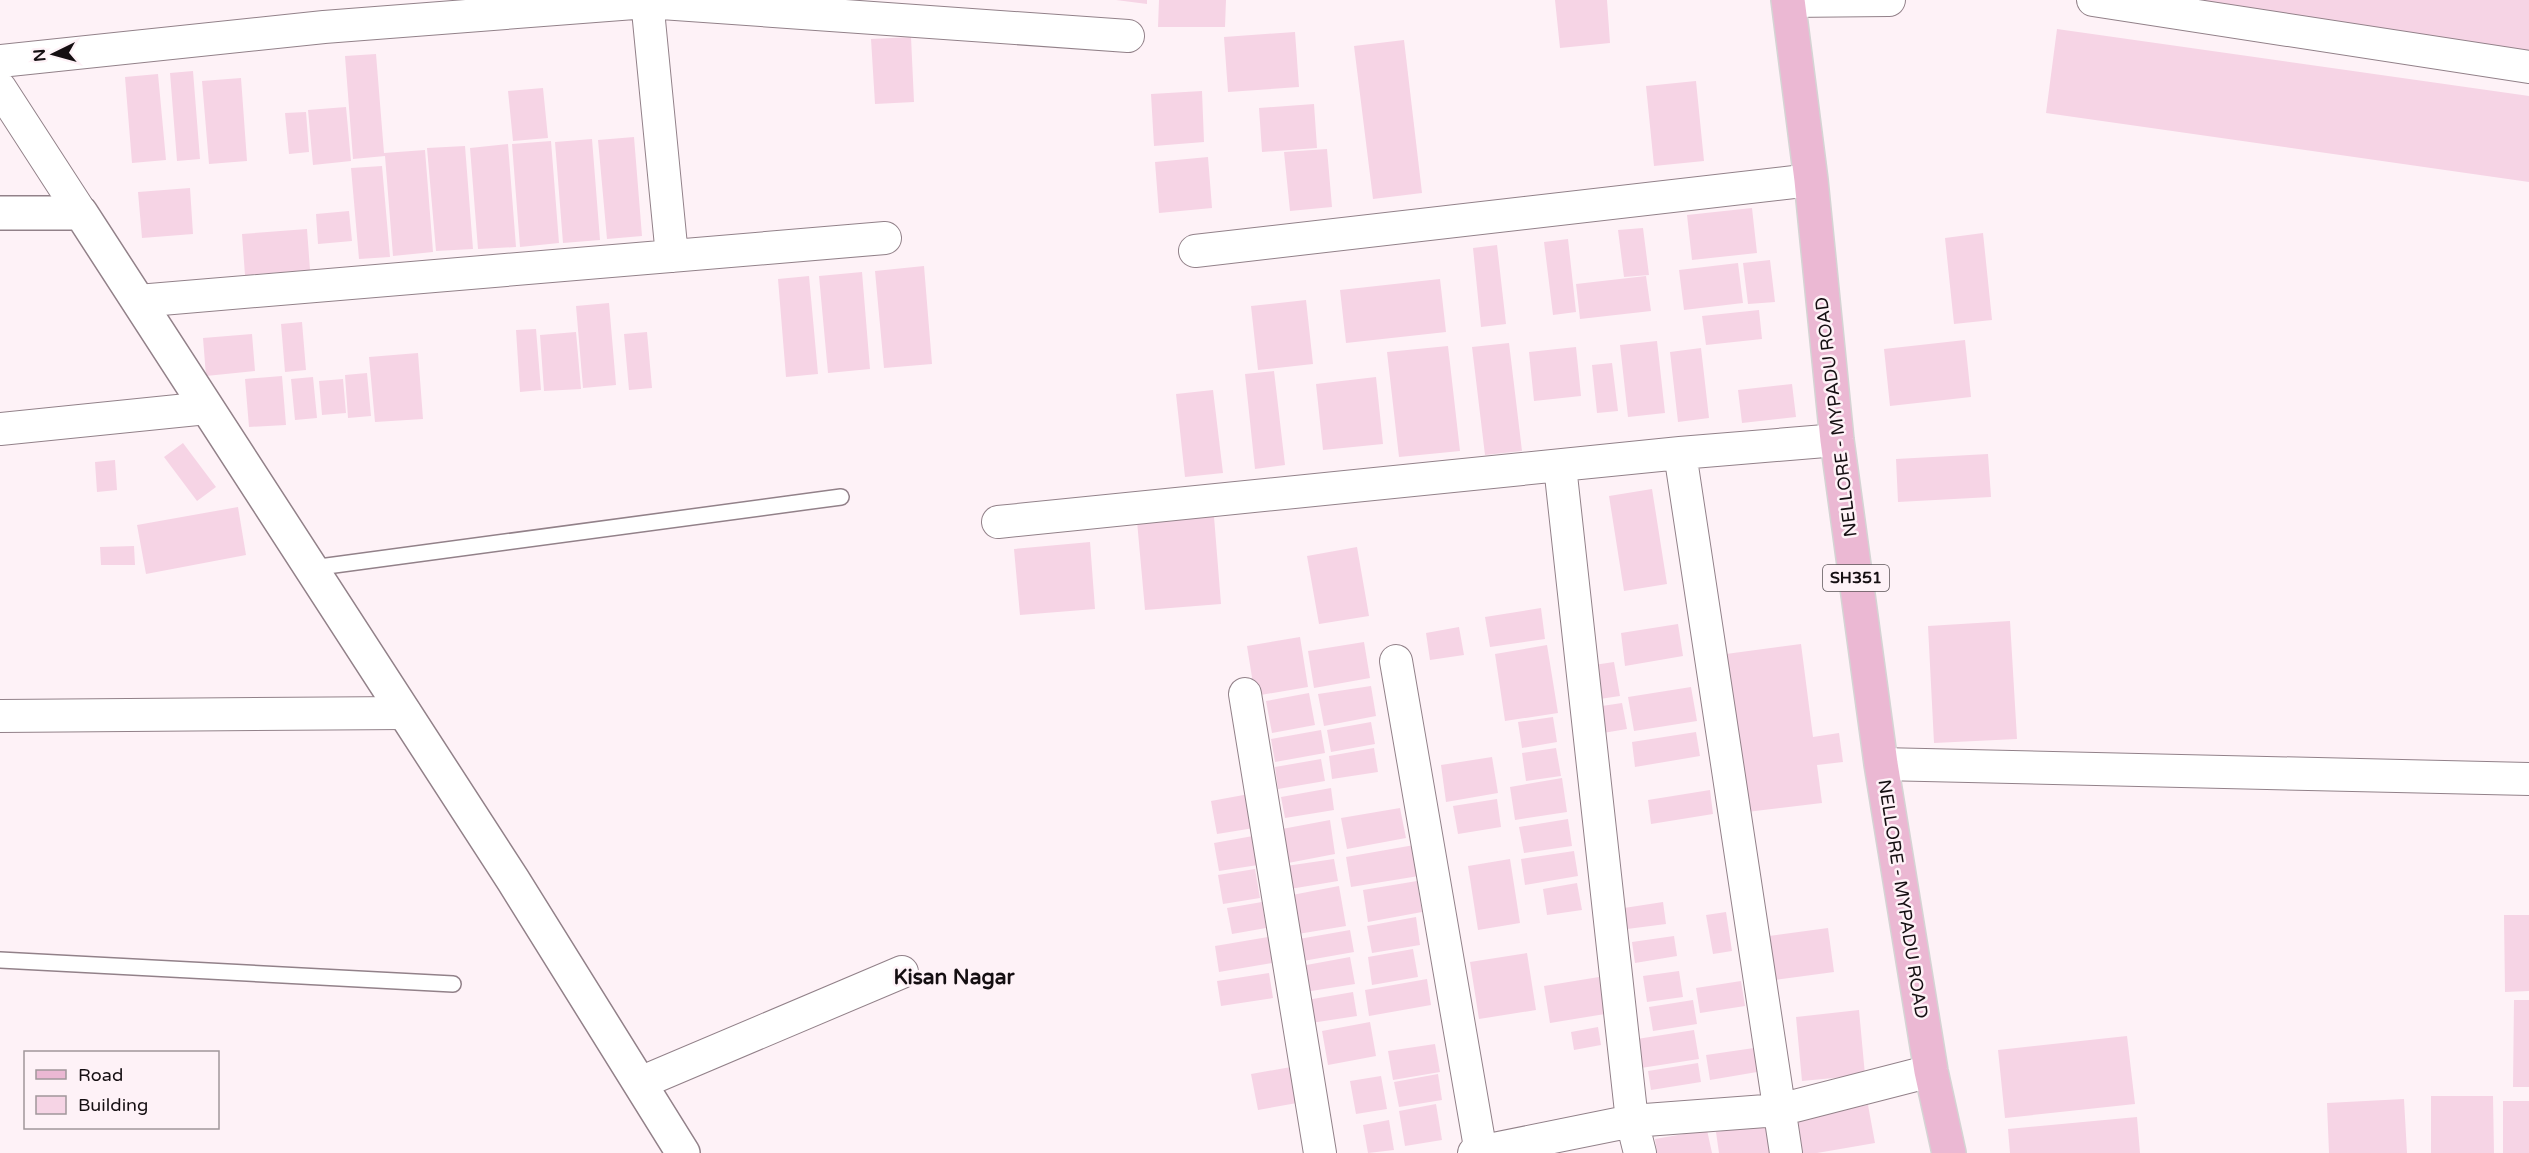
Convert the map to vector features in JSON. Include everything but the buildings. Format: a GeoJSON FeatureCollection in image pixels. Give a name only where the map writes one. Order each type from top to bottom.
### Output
{"type":"FeatureCollection","features":[{"type":"Feature","properties":{"kind":"main road","name":"NELLORE - MYPADU ROAD"},"geometry":{"type":"LineString","coordinates":[[1788,1],[1811,180],[1837,440],[1881,764],[1931,1071],[1949,1153]]}},
{"type":"Feature","properties":{"kind":"street"},"geometry":{"type":"LineString","coordinates":[[1788,1],[1889,0]]}},
{"type":"Feature","properties":{"kind":"street"},"geometry":{"type":"LineString","coordinates":[[2093,0],[2529,67]]}},
{"type":"Feature","properties":{"kind":"street"},"geometry":{"type":"LineString","coordinates":[[647,1],[672,256]]}},
{"type":"Feature","properties":{"kind":"street"},"geometry":{"type":"LineString","coordinates":[[0,61],[324,27],[647,1],[1128,36]]}},
{"type":"Feature","properties":{"kind":"street"},"geometry":{"type":"LineString","coordinates":[[0,88],[513,880],[683,1153]]}},
{"type":"Feature","properties":{"kind":"street"},"geometry":{"type":"LineString","coordinates":[[1195,251],[1811,180]]}},
{"type":"Feature","properties":{"kind":"street"},"geometry":{"type":"LineString","coordinates":[[0,213],[81,213]]}},
{"type":"Feature","properties":{"kind":"street"},"geometry":{"type":"LineString","coordinates":[[138,301],[885,238]]}},
{"type":"Feature","properties":{"kind":"street"},"geometry":{"type":"LineString","coordinates":[[0,429],[207,408]]}},
{"type":"Feature","properties":{"kind":"street"},"geometry":{"type":"LineString","coordinates":[[998,522],[1680,453],[1837,440]]}},
{"type":"Feature","properties":{"kind":"street"},"geometry":{"type":"LineString","coordinates":[[1680,453],[1786,1153]]}},
{"type":"Feature","properties":{"kind":"street"},"geometry":{"type":"LineString","coordinates":[[1560,465],[1632,1121],[1640,1153]]}},
{"type":"Feature","properties":{"kind":"street"},"geometry":{"type":"LineString","coordinates":[[1396,661],[1478,1153],[1632,1121],[1779,1110],[1931,1071]]}},
{"type":"Feature","properties":{"kind":"street"},"geometry":{"type":"LineString","coordinates":[[1245,694],[1320,1153]]}},
{"type":"Feature","properties":{"kind":"street"},"geometry":{"type":"LineString","coordinates":[[0,716],[405,713]]}},
{"type":"Feature","properties":{"kind":"street"},"geometry":{"type":"LineString","coordinates":[[1881,764],[2529,778]]}},
{"type":"Feature","properties":{"kind":"street"},"geometry":{"type":"LineString","coordinates":[[640,1083],[902,972]]}},
{"type":"Feature","properties":{"kind":"lane"},"geometry":{"type":"LineString","coordinates":[[312,568],[841,497]]}},
{"type":"Feature","properties":{"kind":"lane"},"geometry":{"type":"LineString","coordinates":[[0,960],[453,984]]}},
{"type":"Feature","properties":{"kind":"district","name":"Kisan Nagar"},"geometry":{"type":"Point","coordinates":[954,977]}}]}
